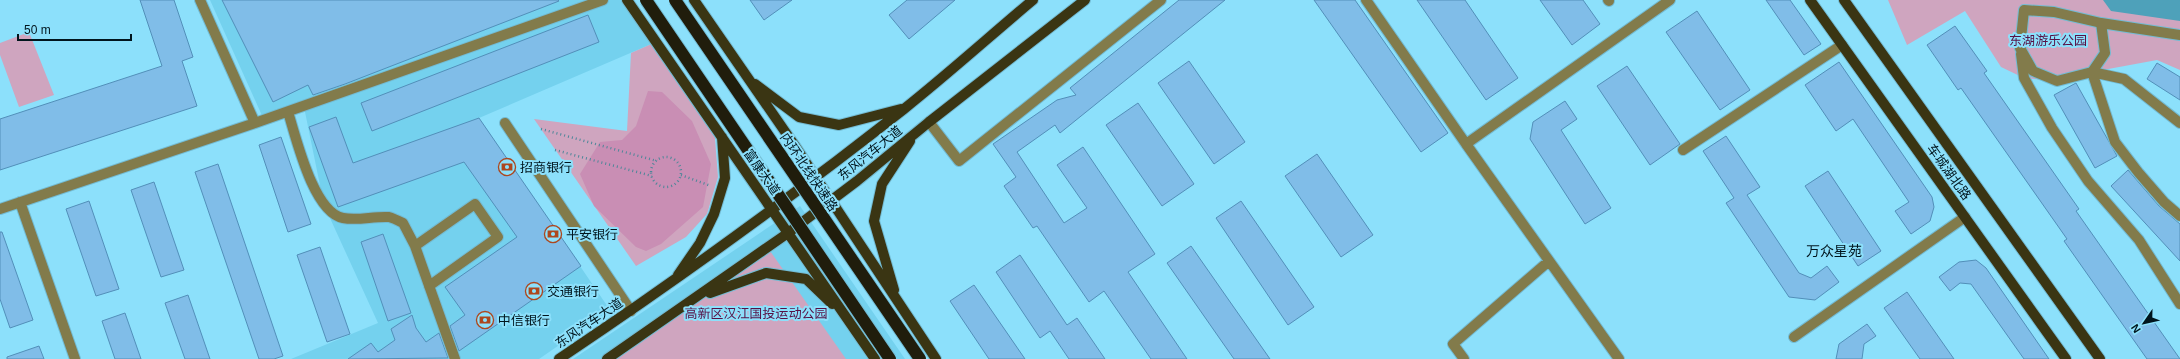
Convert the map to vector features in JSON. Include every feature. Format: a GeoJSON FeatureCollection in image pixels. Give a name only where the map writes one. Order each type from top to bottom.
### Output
{"type":"FeatureCollection","features":[{"type":"Feature","properties":{"kind":"highway"},"geometry":{"type":"LineString","coordinates":[[646,0],[890,359]]}},
{"type":"Feature","properties":{"kind":"highway","name":"内环北线快速路"},"geometry":{"type":"LineString","coordinates":[[675,0],[920,359]]}},
{"type":"Feature","properties":{"kind":"main road","name":"富康大道"},"geometry":{"type":"LineString","coordinates":[[626,0],[875,359]]}},
{"type":"Feature","properties":{"kind":"main road"},"geometry":{"type":"LineString","coordinates":[[694,0],[831,200],[936,359]]}},
{"type":"Feature","properties":{"kind":"main road","name":"东风汽车大道"},"geometry":{"type":"LineString","coordinates":[[559,359],[674,281],[772,210],[905,108],[1033,0]]}},
{"type":"Feature","properties":{"kind":"main road","name":"东风汽车大道"},"geometry":{"type":"LineString","coordinates":[[606,359],[788,233],[1085,0]]}},
{"type":"Feature","properties":{"kind":"main road","name":"车城湖北路"},"geometry":{"type":"LineString","coordinates":[[1810,0],[2066,359]]}},
{"type":"Feature","properties":{"kind":"main road","name":"车城湖北路"},"geometry":{"type":"LineString","coordinates":[[1844,0],[2100,359]]}},
{"type":"Feature","properties":{"kind":"main road"},"geometry":{"type":"LineString","coordinates":[[748,79],[799,117],[838,124],[905,108]]}},
{"type":"Feature","properties":{"kind":"main road"},"geometry":{"type":"LineString","coordinates":[[898,301],[874,221],[882,184],[914,134]]}},
{"type":"Feature","properties":{"kind":"main road"},"geometry":{"type":"LineString","coordinates":[[674,281],[700,243],[714,214],[725,178],[722,137]]}},
{"type":"Feature","properties":{"kind":"main road"},"geometry":{"type":"LineString","coordinates":[[696,298],[766,273],[806,279],[847,318]]}},
{"type":"Feature","properties":{"kind":"street"},"geometry":{"type":"LineString","coordinates":[[200,0],[256,123]]}},
{"type":"Feature","properties":{"kind":"street"},"geometry":{"type":"LineString","coordinates":[[0,209],[288,112],[603,0]]}},
{"type":"Feature","properties":{"kind":"street"},"geometry":{"type":"LineString","coordinates":[[929,122],[959,161],[1162,0]]}},
{"type":"Feature","properties":{"kind":"street"},"geometry":{"type":"LineString","coordinates":[[1366,0],[1466,144],[1619,359]]}},
{"type":"Feature","properties":{"kind":"street"},"geometry":{"type":"LineString","coordinates":[[1466,144],[1670,0]]}},
{"type":"Feature","properties":{"kind":"street"},"geometry":{"type":"LineString","coordinates":[[2180,35],[2101,24],[2054,12],[2024,10],[2020,48],[2024,78],[2052,128],[2088,181],[2139,240],[2180,304]]}},
{"type":"Feature","properties":{"kind":"street"},"geometry":{"type":"LineString","coordinates":[[2092,72],[2105,53],[2101,24]]}},
{"type":"Feature","properties":{"kind":"street"},"geometry":{"type":"LineString","coordinates":[[1683,150],[1842,45]]}},
{"type":"Feature","properties":{"kind":"street"},"geometry":{"type":"LineString","coordinates":[[2020,48],[2033,71],[2057,81],[2092,72],[2124,80],[2180,123]]}},
{"type":"Feature","properties":{"kind":"street"},"geometry":{"type":"LineString","coordinates":[[2092,72],[2115,142],[2164,202],[2180,216]]}},
{"type":"Feature","properties":{"kind":"street"},"geometry":{"type":"LineString","coordinates":[[288,112],[312,184],[324,205],[341,218],[367,220],[389,217],[403,223],[415,246],[455,359]]}},
{"type":"Feature","properties":{"kind":"street"},"geometry":{"type":"LineString","coordinates":[[505,123],[631,311]]}},
{"type":"Feature","properties":{"kind":"street"},"geometry":{"type":"LineString","coordinates":[[20,202],[75,359]]}},
{"type":"Feature","properties":{"kind":"street"},"geometry":{"type":"LineString","coordinates":[[415,246],[475,204],[498,237],[429,286]]}},
{"type":"Feature","properties":{"kind":"street"},"geometry":{"type":"LineString","coordinates":[[1794,337],[1965,217]]}},
{"type":"Feature","properties":{"kind":"street"},"geometry":{"type":"LineString","coordinates":[[1464,359],[1453,344],[1549,261]]}},
{"type":"Feature","properties":{"kind":"path"},"geometry":{"type":"LineString","coordinates":[[541,129],[657,161]]}},
{"type":"Feature","properties":{"kind":"path"},"geometry":{"type":"LineString","coordinates":[[556,150],[652,176]]}},
{"type":"Feature","properties":{"kind":"path"},"geometry":{"type":"LineString","coordinates":[[663,158],[672,159],[679,165],[680,175],[676,183],[667,187],[658,184],[652,176],[652,167],[657,161],[663,158]]}},
{"type":"Feature","properties":{"kind":"path"},"geometry":{"type":"LineString","coordinates":[[680,175],[721,190]]}},
{"type":"Feature","properties":{"kind":"shaded area"},"geometry":{"type":"Polygon","coordinates":[[[210,0],[627,0],[656,42],[479,118],[610,310],[539,359],[291,359],[378,323],[324,205],[304,107],[264,120],[210,0]]]}},
{"type":"Feature","properties":{"kind":"shaded area"},"geometry":{"type":"Polygon","coordinates":[[[2103,0],[2180,0],[2180,21],[2111,11],[2103,0]]]}},
{"type":"Feature","properties":{"kind":"shaded area"},"geometry":{"type":"Polygon","coordinates":[[[648,91],[662,92],[692,121],[711,164],[703,207],[661,244],[646,251],[636,247],[594,206],[580,174],[600,142],[622,140],[636,126],[648,91]]]}},
{"type":"Feature","properties":{"kind":"shaded area"},"geometry":{"type":"Polygon","coordinates":[[[800,206],[905,359],[573,359],[800,206]]]}},
{"type":"Feature","properties":{"kind":"green space","name":"东湖游乐公园"},"geometry":{"type":"Polygon","coordinates":[[[1888,0],[2180,0],[2180,70],[2157,60],[2092,72],[2057,81],[2024,78],[2001,67],[1965,11],[1907,45],[1888,0]]]}},
{"type":"Feature","properties":{"kind":"green space"},"geometry":{"type":"Polygon","coordinates":[[[29,32],[54,95],[19,107],[0,55],[0,43],[29,32]]]}},
{"type":"Feature","properties":{"kind":"green space"},"geometry":{"type":"Polygon","coordinates":[[[656,42],[714,126],[718,177],[707,214],[686,237],[636,266],[534,119],[627,131],[631,53],[656,42]]]}},
{"type":"Feature","properties":{"kind":"green space","name":"高新区汉江国投运动公园"},"geometry":{"type":"Polygon","coordinates":[[[768,248],[846,359],[605,359],[768,248]]]}},
{"type":"Feature","properties":{"kind":"building"},"geometry":{"type":"Polygon","coordinates":[[[140,0],[174,0],[193,57],[182,61],[197,106],[0,170],[0,119],[162,66],[140,0]]]}},
{"type":"Feature","properties":{"kind":"building"},"geometry":{"type":"Polygon","coordinates":[[[222,0],[559,1],[345,84],[313,95],[308,85],[273,102],[222,0]]]}},
{"type":"Feature","properties":{"kind":"building"},"geometry":{"type":"Polygon","coordinates":[[[750,0],[792,0],[764,20],[750,0]]]}},
{"type":"Feature","properties":{"kind":"building"},"geometry":{"type":"Polygon","coordinates":[[[907,0],[955,0],[909,39],[889,15],[907,0]]]}},
{"type":"Feature","properties":{"kind":"building"},"geometry":{"type":"Polygon","coordinates":[[[1179,0],[1225,0],[1060,133],[1055,125],[1017,152],[1064,223],[1087,208],[1057,165],[1083,147],[1155,254],[1128,272],[1187,359],[1151,359],[1104,291],[1089,302],[1037,226],[1033,228],[1004,186],[1016,177],[993,144],[1057,100],[1076,95],[1070,88],[1179,0]]]}},
{"type":"Feature","properties":{"kind":"building"},"geometry":{"type":"Polygon","coordinates":[[[1314,0],[1355,0],[1448,133],[1421,152],[1314,0]]]}},
{"type":"Feature","properties":{"kind":"building"},"geometry":{"type":"Polygon","coordinates":[[[1417,0],[1465,0],[1518,78],[1486,100],[1417,0]]]}},
{"type":"Feature","properties":{"kind":"building"},"geometry":{"type":"Polygon","coordinates":[[[1540,0],[1583,0],[1600,24],[1572,45],[1540,0]]]}},
{"type":"Feature","properties":{"kind":"building"},"geometry":{"type":"Polygon","coordinates":[[[1766,0],[1790,0],[1821,44],[1804,55],[1766,0]]]}},
{"type":"Feature","properties":{"kind":"building"},"geometry":{"type":"Polygon","coordinates":[[[1697,11],[1750,90],[1720,110],[1666,32],[1697,11]]]}},
{"type":"Feature","properties":{"kind":"building"},"geometry":{"type":"Polygon","coordinates":[[[588,15],[599,42],[372,131],[361,103],[588,15]]]}},
{"type":"Feature","properties":{"kind":"building"},"geometry":{"type":"Polygon","coordinates":[[[1955,26],[1987,71],[1984,73],[2079,209],[2076,211],[2180,359],[2147,359],[2064,241],[2067,239],[1961,88],[1958,90],[1927,45],[1955,26]]]}},
{"type":"Feature","properties":{"kind":"building"},"geometry":{"type":"Polygon","coordinates":[[[1189,61],[1245,142],[1214,164],[1158,83],[1189,61]]]}},
{"type":"Feature","properties":{"kind":"building"},"geometry":{"type":"Polygon","coordinates":[[[1839,62],[1932,197],[1934,207],[1930,221],[1911,234],[1895,211],[1909,202],[1853,119],[1836,131],[1805,85],[1839,62]]]}},
{"type":"Feature","properties":{"kind":"building"},"geometry":{"type":"Polygon","coordinates":[[[2157,63],[2180,77],[2180,100],[2147,79],[2157,63]]]}},
{"type":"Feature","properties":{"kind":"building"},"geometry":{"type":"Polygon","coordinates":[[[1627,66],[1680,144],[1650,165],[1597,86],[1627,66]]]}},
{"type":"Feature","properties":{"kind":"building"},"geometry":{"type":"Polygon","coordinates":[[[2076,83],[2117,156],[2095,168],[2054,95],[2076,83]]]}},
{"type":"Feature","properties":{"kind":"building"},"geometry":{"type":"Polygon","coordinates":[[[1565,101],[1577,119],[1561,130],[1611,208],[1585,224],[1530,139],[1533,122],[1565,101]]]}},
{"type":"Feature","properties":{"kind":"building"},"geometry":{"type":"Polygon","coordinates":[[[1138,103],[1194,184],[1162,206],[1106,125],[1138,103]]]}},
{"type":"Feature","properties":{"kind":"building"},"geometry":{"type":"Polygon","coordinates":[[[336,117],[353,163],[479,118],[581,266],[459,351],[450,326],[465,315],[445,287],[517,237],[464,162],[338,207],[309,127],[336,117]]]}},
{"type":"Feature","properties":{"kind":"building"},"geometry":{"type":"Polygon","coordinates":[[[1726,136],[1760,187],[1747,195],[1799,273],[1811,278],[1827,266],[1839,282],[1815,300],[1789,297],[1726,203],[1734,198],[1703,151],[1726,136]]]}},
{"type":"Feature","properties":{"kind":"building"},"geometry":{"type":"Polygon","coordinates":[[[281,137],[311,224],[288,232],[259,145],[281,137]]]}},
{"type":"Feature","properties":{"kind":"building"},"geometry":{"type":"Polygon","coordinates":[[[1317,154],[1373,235],[1341,257],[1285,176],[1317,154]]]}},
{"type":"Feature","properties":{"kind":"building"},"geometry":{"type":"Polygon","coordinates":[[[218,164],[283,356],[274,359],[259,359],[195,172],[218,164]]]}},
{"type":"Feature","properties":{"kind":"building"},"geometry":{"type":"Polygon","coordinates":[[[2128,170],[2159,206],[2180,224],[2180,261],[2111,186],[2128,170]]]}},
{"type":"Feature","properties":{"kind":"building"},"geometry":{"type":"Polygon","coordinates":[[[1828,171],[1881,251],[1858,266],[1805,186],[1828,171]]]}},
{"type":"Feature","properties":{"kind":"building"},"geometry":{"type":"Polygon","coordinates":[[[154,182],[184,270],[161,277],[131,190],[154,182]]]}},
{"type":"Feature","properties":{"kind":"building"},"geometry":{"type":"Polygon","coordinates":[[[89,201],[119,289],[96,296],[66,209],[89,201]]]}},
{"type":"Feature","properties":{"kind":"building"},"geometry":{"type":"Polygon","coordinates":[[[1241,201],[1314,307],[1288,325],[1216,218],[1241,201]]]}},
{"type":"Feature","properties":{"kind":"building"},"geometry":{"type":"Polygon","coordinates":[[[0,232],[2,232],[33,320],[10,328],[0,299],[0,232]]]}},
{"type":"Feature","properties":{"kind":"building"},"geometry":{"type":"Polygon","coordinates":[[[383,234],[411,313],[388,321],[361,242],[383,234]]]}},
{"type":"Feature","properties":{"kind":"building"},"geometry":{"type":"Polygon","coordinates":[[[1191,246],[1270,359],[1234,359],[1167,263],[1191,246]]]}},
{"type":"Feature","properties":{"kind":"building"},"geometry":{"type":"Polygon","coordinates":[[[320,247],[350,334],[327,342],[297,255],[320,247]]]}},
{"type":"Feature","properties":{"kind":"building"},"geometry":{"type":"Polygon","coordinates":[[[1020,255],[1067,325],[1077,318],[1105,359],[1069,359],[1050,331],[1040,338],[996,272],[1020,255]]]}},
{"type":"Feature","properties":{"kind":"building"},"geometry":{"type":"Polygon","coordinates":[[[1976,260],[1986,268],[2049,359],[2024,359],[1971,284],[1960,283],[1950,291],[1939,277],[1959,262],[1976,260]]]}},
{"type":"Feature","properties":{"kind":"building"},"geometry":{"type":"Polygon","coordinates":[[[974,285],[1025,359],[989,359],[950,301],[974,285]]]}},
{"type":"Feature","properties":{"kind":"building"},"geometry":{"type":"Polygon","coordinates":[[[1907,292],[1954,359],[1920,359],[1884,308],[1907,292]]]}},
{"type":"Feature","properties":{"kind":"building"},"geometry":{"type":"Polygon","coordinates":[[[188,295],[210,359],[185,359],[165,303],[188,295]]]}},
{"type":"Feature","properties":{"kind":"building"},"geometry":{"type":"Polygon","coordinates":[[[125,313],[141,359],[115,359],[102,321],[125,313]]]}},
{"type":"Feature","properties":{"kind":"building"},"geometry":{"type":"Polygon","coordinates":[[[412,315],[416,328],[426,342],[439,333],[448,358],[348,359],[371,343],[378,352],[395,340],[391,329],[412,315]]]}},
{"type":"Feature","properties":{"kind":"building"},"geometry":{"type":"Polygon","coordinates":[[[1867,324],[1876,336],[1864,344],[1862,359],[1836,359],[1839,344],[1867,324]]]}},
{"type":"Feature","properties":{"kind":"building"},"geometry":{"type":"Polygon","coordinates":[[[39,346],[44,359],[7,359],[7,357],[39,346]]]}},
{"type":"Feature","properties":{"kind":"place","name":"招商银行"},"geometry":{"type":"Point","coordinates":[507,167]}},
{"type":"Feature","properties":{"kind":"place","name":"平安银行"},"geometry":{"type":"Point","coordinates":[553,234]}},
{"type":"Feature","properties":{"kind":"place","name":"交通银行"},"geometry":{"type":"Point","coordinates":[534,291]}},
{"type":"Feature","properties":{"kind":"place","name":"中信银行"},"geometry":{"type":"Point","coordinates":[485,320]}},
{"type":"Feature","properties":{"kind":"district","name":"万众星苑"},"geometry":{"type":"Point","coordinates":[1834,251]}}]}
